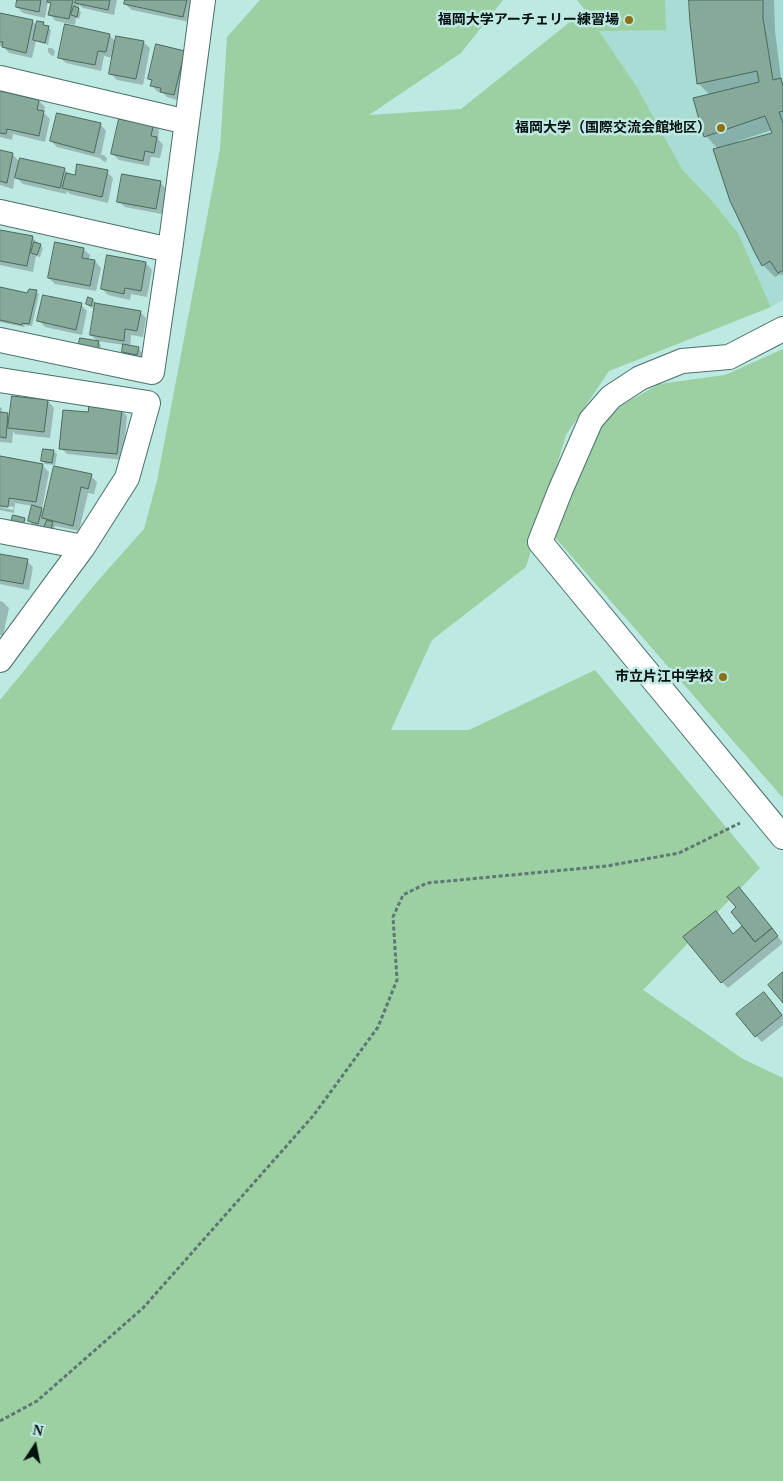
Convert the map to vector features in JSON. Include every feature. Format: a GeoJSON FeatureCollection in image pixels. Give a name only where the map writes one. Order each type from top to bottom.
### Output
{"type":"FeatureCollection","features":[{"type":"Feature","properties":{"kind":"street"},"geometry":{"type":"LineString","coordinates":[[0,340],[152,372],[203,0]]}},
{"type":"Feature","properties":{"kind":"street"},"geometry":{"type":"LineString","coordinates":[[0,78],[187,122]]}},
{"type":"Feature","properties":{"kind":"street"},"geometry":{"type":"LineString","coordinates":[[0,212],[170,250]]}},
{"type":"Feature","properties":{"kind":"street"},"geometry":{"type":"LineString","coordinates":[[783,330],[729,357],[682,361],[640,378],[610,397],[591,420],[540,542],[783,836]]}},
{"type":"Feature","properties":{"kind":"street"},"geometry":{"type":"LineString","coordinates":[[0,380],[148,403],[127,478],[83,548],[0,660]]}},
{"type":"Feature","properties":{"kind":"street"},"geometry":{"type":"LineString","coordinates":[[0,531],[83,548]]}},
{"type":"Feature","properties":{"kind":"path"},"geometry":{"type":"LineString","coordinates":[[0,1421],[37,1401],[143,1308],[313,1116],[378,1027],[397,980],[392,917],[402,895],[427,883],[607,866],[679,853],[762,812]]}},
{"type":"Feature","properties":{"kind":"shaded area","name":"福岡大学（国際交流会館地区）"},"geometry":{"type":"Polygon","coordinates":[[[578,0],[783,0],[783,300],[771,307],[738,233],[712,201],[682,169],[637,87],[578,0]]]}},
{"type":"Feature","properties":{"kind":"green space"},"geometry":{"type":"Polygon","coordinates":[[[260,0],[503,0],[461,53],[369,115],[461,109],[585,10],[577,0],[665,0],[666,30],[599,31],[637,87],[682,169],[712,201],[738,233],[771,307],[609,371],[566,435],[526,567],[432,640],[391,730],[469,730],[595,670],[760,868],[643,990],[743,1059],[783,1078],[783,1481],[0,1481],[0,700],[95,584],[144,529],[157,481],[220,149],[227,37],[260,0]]]}},
{"type":"Feature","properties":{"kind":"green space","name":"市立片江中学校"},"geometry":{"type":"Polygon","coordinates":[[[783,349],[783,798],[553,535],[591,435],[622,405],[659,384],[725,375],[783,349]]]}},
{"type":"Feature","properties":{"kind":"building"},"geometry":{"type":"Polygon","coordinates":[[[17,0],[41,0],[39,12],[16,7],[17,0]]]}},
{"type":"Feature","properties":{"kind":"building"},"geometry":{"type":"Polygon","coordinates":[[[48,0],[73,0],[69,19],[48,15],[51,3],[47,2],[48,0]]]}},
{"type":"Feature","properties":{"kind":"building"},"geometry":{"type":"Polygon","coordinates":[[[76,0],[110,0],[108,10],[75,3],[76,0]]]}},
{"type":"Feature","properties":{"kind":"building"},"geometry":{"type":"Polygon","coordinates":[[[125,0],[187,0],[183,17],[124,4],[125,0]]]}},
{"type":"Feature","properties":{"kind":"building"},"geometry":{"type":"Polygon","coordinates":[[[689,0],[763,0],[763,18],[773,80],[781,78],[783,87],[783,111],[779,112],[783,123],[783,270],[778,273],[770,261],[762,266],[755,253],[730,201],[713,149],[772,133],[765,116],[704,137],[693,98],[759,82],[757,71],[697,84],[689,0]]]}},
{"type":"Feature","properties":{"kind":"building"},"geometry":{"type":"Polygon","coordinates":[[[74,6],[79,8],[77,17],[71,15],[74,6]]]}},
{"type":"Feature","properties":{"kind":"building"},"geometry":{"type":"Polygon","coordinates":[[[0,13],[33,20],[26,53],[2,47],[3,42],[0,42],[0,13]]]}},
{"type":"Feature","properties":{"kind":"building"},"geometry":{"type":"Polygon","coordinates":[[[37,21],[44,22],[43,25],[49,26],[45,43],[33,40],[37,21]]]}},
{"type":"Feature","properties":{"kind":"building"},"geometry":{"type":"Polygon","coordinates":[[[65,24],[110,34],[106,52],[98,51],[95,65],[58,58],[65,24]]]}},
{"type":"Feature","properties":{"kind":"building"},"geometry":{"type":"Polygon","coordinates":[[[116,36],[144,41],[136,79],[109,74],[116,36]]]}},
{"type":"Feature","properties":{"kind":"building"},"geometry":{"type":"Polygon","coordinates":[[[156,44],[185,51],[174,95],[160,92],[161,88],[150,86],[152,80],[148,79],[156,44]]]}},
{"type":"Feature","properties":{"kind":"building"},"geometry":{"type":"Polygon","coordinates":[[[0,91],[39,100],[37,110],[44,111],[39,136],[7,129],[6,134],[0,133],[0,91]]]}},
{"type":"Feature","properties":{"kind":"building"},"geometry":{"type":"Polygon","coordinates":[[[57,113],[101,123],[94,153],[50,141],[57,113]]]}},
{"type":"Feature","properties":{"kind":"building"},"geometry":{"type":"Polygon","coordinates":[[[119,119],[135,122],[136,119],[154,122],[151,136],[157,137],[154,153],[145,151],[143,161],[111,154],[119,119]]]}},
{"type":"Feature","properties":{"kind":"building"},"geometry":{"type":"Polygon","coordinates":[[[0,150],[13,153],[7,183],[0,181],[0,150]]]}},
{"type":"Feature","properties":{"kind":"building"},"geometry":{"type":"Polygon","coordinates":[[[20,158],[65,168],[60,188],[15,178],[20,158]]]}},
{"type":"Feature","properties":{"kind":"building"},"geometry":{"type":"Polygon","coordinates":[[[77,164],[108,170],[102,197],[62,188],[66,173],[75,175],[77,164]]]}},
{"type":"Feature","properties":{"kind":"building"},"geometry":{"type":"Polygon","coordinates":[[[122,174],[161,181],[156,209],[117,202],[122,174]]]}},
{"type":"Feature","properties":{"kind":"building"},"geometry":{"type":"Polygon","coordinates":[[[0,230],[33,236],[27,266],[0,261],[0,230]]]}},
{"type":"Feature","properties":{"kind":"building"},"geometry":{"type":"Polygon","coordinates":[[[34,242],[41,244],[37,255],[31,253],[34,242]]]}},
{"type":"Feature","properties":{"kind":"building"},"geometry":{"type":"Polygon","coordinates":[[[55,242],[84,248],[82,258],[95,260],[90,286],[48,278],[55,242]]]}},
{"type":"Feature","properties":{"kind":"building"},"geometry":{"type":"Polygon","coordinates":[[[107,255],[146,262],[141,291],[125,288],[124,294],[101,289],[107,255]]]}},
{"type":"Feature","properties":{"kind":"building"},"geometry":{"type":"Polygon","coordinates":[[[0,287],[27,293],[29,289],[37,290],[29,324],[22,323],[22,325],[0,320],[0,287]]]}},
{"type":"Feature","properties":{"kind":"building"},"geometry":{"type":"Polygon","coordinates":[[[43,295],[82,303],[76,330],[37,321],[43,295]]]}},
{"type":"Feature","properties":{"kind":"building"},"geometry":{"type":"Polygon","coordinates":[[[88,297],[93,299],[91,306],[86,304],[88,297]]]}},
{"type":"Feature","properties":{"kind":"building"},"geometry":{"type":"Polygon","coordinates":[[[95,303],[141,311],[137,331],[125,329],[124,341],[90,335],[95,303]]]}},
{"type":"Feature","properties":{"kind":"building"},"geometry":{"type":"Polygon","coordinates":[[[80,338],[99,341],[97,352],[78,348],[80,338]]]}},
{"type":"Feature","properties":{"kind":"building"},"geometry":{"type":"Polygon","coordinates":[[[123,344],[139,347],[137,355],[122,352],[123,344]]]}},
{"type":"Feature","properties":{"kind":"building"},"geometry":{"type":"Polygon","coordinates":[[[12,396],[48,400],[44,432],[8,428],[12,396]]]}},
{"type":"Feature","properties":{"kind":"building"},"geometry":{"type":"Polygon","coordinates":[[[89,406],[122,409],[117,454],[59,449],[63,410],[88,412],[89,406]]]}},
{"type":"Feature","properties":{"kind":"building"},"geometry":{"type":"Polygon","coordinates":[[[0,412],[8,413],[6,438],[0,437],[0,412]]]}},
{"type":"Feature","properties":{"kind":"building"},"geometry":{"type":"Polygon","coordinates":[[[43,449],[54,450],[52,463],[41,461],[43,449]]]}},
{"type":"Feature","properties":{"kind":"building"},"geometry":{"type":"Polygon","coordinates":[[[0,456],[43,464],[36,502],[9,498],[8,507],[0,506],[0,456]]]}},
{"type":"Feature","properties":{"kind":"building"},"geometry":{"type":"Polygon","coordinates":[[[54,466],[92,474],[88,489],[81,487],[73,526],[42,518],[54,466]]]}},
{"type":"Feature","properties":{"kind":"building"},"geometry":{"type":"Polygon","coordinates":[[[32,505],[42,508],[38,524],[28,521],[32,505]]]}},
{"type":"Feature","properties":{"kind":"building"},"geometry":{"type":"Polygon","coordinates":[[[13,515],[25,518],[23,526],[11,522],[13,515]]]}},
{"type":"Feature","properties":{"kind":"building"},"geometry":{"type":"Polygon","coordinates":[[[47,520],[53,522],[50,533],[43,531],[47,520]]]}},
{"type":"Feature","properties":{"kind":"building"},"geometry":{"type":"Polygon","coordinates":[[[0,554],[28,559],[23,584],[0,580],[0,554]]]}},
{"type":"Feature","properties":{"kind":"building"},"geometry":{"type":"Polygon","coordinates":[[[739,887],[772,928],[755,942],[731,912],[736,907],[727,897],[739,887]]]}},
{"type":"Feature","properties":{"kind":"building"},"geometry":{"type":"Polygon","coordinates":[[[716,911],[733,934],[742,926],[755,942],[772,928],[778,936],[721,983],[683,937],[716,911]]]}},
{"type":"Feature","properties":{"kind":"building"},"geometry":{"type":"Polygon","coordinates":[[[783,972],[783,1003],[768,985],[783,972]]]}},
{"type":"Feature","properties":{"kind":"building"},"geometry":{"type":"Polygon","coordinates":[[[764,992],[782,1015],[755,1037],[736,1014],[764,992]]]}},
{"type":"Feature","properties":{"kind":"place","name":"福岡大学アーチェリー練習場"},"geometry":{"type":"Point","coordinates":[629,20]}},
{"type":"Feature","properties":{"kind":"place","name":"福岡大学（国際交流会館地区）"},"geometry":{"type":"Point","coordinates":[721,128]}},
{"type":"Feature","properties":{"kind":"place","name":"市立片江中学校"},"geometry":{"type":"Point","coordinates":[723,677]}}]}
